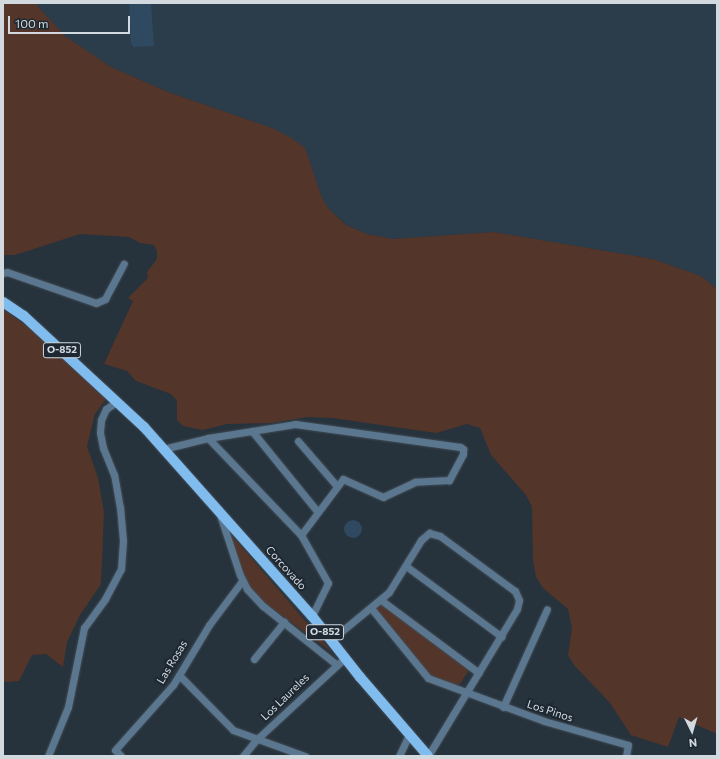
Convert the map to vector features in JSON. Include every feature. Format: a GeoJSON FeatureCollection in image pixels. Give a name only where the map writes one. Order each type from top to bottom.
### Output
{"type":"FeatureCollection","features":[{"type":"Feature","properties":{"kind":"main road","name":"O-852"},"geometry":{"type":"LineString","coordinates":[[3,302],[24,316],[118,401]]}},
{"type":"Feature","properties":{"kind":"main road","name":"Corcovado"},"geometry":{"type":"LineString","coordinates":[[118,401],[219,510],[312,616],[345,658],[428,756]]}},
{"type":"Feature","properties":{"kind":"street"},"geometry":{"type":"LineString","coordinates":[[3,274],[8,272],[96,303],[105,299],[124,264]]}},
{"type":"Feature","properties":{"kind":"street"},"geometry":{"type":"LineString","coordinates":[[48,756],[68,707],[84,628],[104,599],[121,569],[124,541],[120,508],[114,475],[103,448],[100,432],[101,420],[106,409],[118,401]]}},
{"type":"Feature","properties":{"kind":"street"},"geometry":{"type":"LineString","coordinates":[[163,449],[208,438],[295,424],[460,446],[463,449],[463,454],[447,481],[415,482],[384,497],[345,478],[336,485],[301,535]]}},
{"type":"Feature","properties":{"kind":"street"},"geometry":{"type":"LineString","coordinates":[[252,431],[317,511]]}},
{"type":"Feature","properties":{"kind":"street"},"geometry":{"type":"LineString","coordinates":[[208,438],[301,535],[328,583],[312,616]]}},
{"type":"Feature","properties":{"kind":"street"},"geometry":{"type":"LineString","coordinates":[[298,441],[336,485]]}},
{"type":"Feature","properties":{"kind":"street"},"geometry":{"type":"LineString","coordinates":[[219,510],[242,581],[258,601],[336,664]]}},
{"type":"Feature","properties":{"kind":"street"},"geometry":{"type":"LineString","coordinates":[[331,640],[381,600],[406,566],[423,538],[434,534],[513,589],[518,597],[518,607],[502,637],[428,756]]}},
{"type":"Feature","properties":{"kind":"street"},"geometry":{"type":"LineString","coordinates":[[406,566],[502,637]]}},
{"type":"Feature","properties":{"kind":"street","name":"Las Rosas"},"geometry":{"type":"LineString","coordinates":[[121,756],[115,750],[166,693],[179,675],[205,631],[242,581]]}},
{"type":"Feature","properties":{"kind":"street"},"geometry":{"type":"LineString","coordinates":[[381,600],[479,673]]}},
{"type":"Feature","properties":{"kind":"street","name":"Los Pinos"},"geometry":{"type":"LineString","coordinates":[[370,608],[428,678],[503,707],[628,745],[626,756]]}},
{"type":"Feature","properties":{"kind":"street"},"geometry":{"type":"LineString","coordinates":[[503,707],[547,609]]}},
{"type":"Feature","properties":{"kind":"street"},"geometry":{"type":"LineString","coordinates":[[254,659],[284,622]]}},
{"type":"Feature","properties":{"kind":"street","name":"Los Laureles"},"geometry":{"type":"LineString","coordinates":[[243,756],[256,740],[336,664],[345,658]]}},
{"type":"Feature","properties":{"kind":"street"},"geometry":{"type":"LineString","coordinates":[[179,675],[229,727],[256,740],[305,756]]}},
{"type":"Feature","properties":{"kind":"street"},"geometry":{"type":"LineString","coordinates":[[399,756],[409,735]]}},
{"type":"Feature","properties":{"kind":"shaded area"},"geometry":{"type":"Polygon","coordinates":[[[3,3],[35,3],[65,36],[111,67],[168,92],[272,128],[293,139],[305,148],[322,198],[329,209],[346,225],[367,234],[393,239],[494,232],[653,259],[701,276],[717,289],[717,734],[679,717],[668,747],[631,735],[610,703],[574,665],[568,655],[572,628],[568,609],[543,588],[536,577],[533,561],[532,507],[526,495],[491,455],[480,428],[467,424],[436,433],[333,418],[307,417],[271,423],[227,424],[203,430],[183,426],[177,420],[177,401],[171,394],[136,381],[127,371],[104,364],[133,301],[128,298],[148,278],[147,272],[157,259],[157,251],[154,245],[140,243],[129,237],[80,234],[15,255],[3,255],[3,3]]]}},
{"type":"Feature","properties":{"kind":"shaded area"},"geometry":{"type":"Polygon","coordinates":[[[35,3],[717,3],[717,289],[701,276],[653,259],[494,232],[393,239],[367,234],[347,225],[329,209],[322,198],[305,148],[272,128],[168,92],[111,67],[65,36],[35,3]]]}},
{"type":"Feature","properties":{"kind":"shaded area"},"geometry":{"type":"Polygon","coordinates":[[[3,309],[43,338],[107,398],[95,414],[87,446],[98,478],[104,512],[101,584],[80,615],[67,642],[63,667],[46,654],[32,655],[19,681],[7,682],[3,681],[3,309]]]}},
{"type":"Feature","properties":{"kind":"shaded area"},"geometry":{"type":"Polygon","coordinates":[[[229,532],[332,652],[266,604],[250,587],[245,580],[229,532]]]}},
{"type":"Feature","properties":{"kind":"shaded area"},"geometry":{"type":"Polygon","coordinates":[[[382,605],[469,670],[460,684],[455,685],[426,674],[375,609],[382,605]]]}},
{"type":"Feature","properties":{"kind":"building"},"geometry":{"type":"Polygon","coordinates":[[[129,3],[151,3],[154,46],[134,47],[131,44],[129,3]]]}},
{"type":"Feature","properties":{"kind":"building"},"geometry":{"type":"Polygon","coordinates":[[[353,520],[359,523],[362,529],[359,535],[353,538],[347,535],[344,529],[347,523],[353,520]]]}}]}
